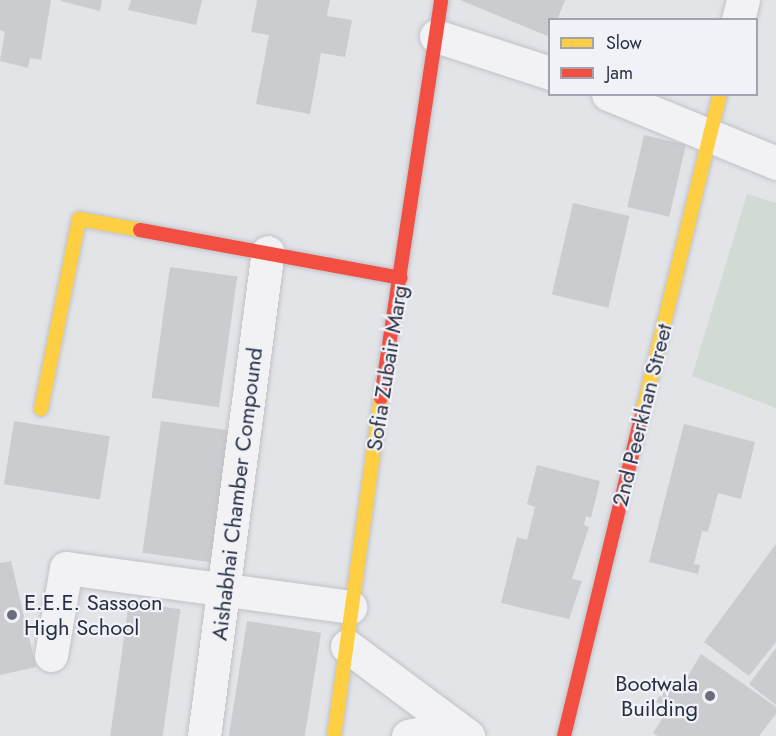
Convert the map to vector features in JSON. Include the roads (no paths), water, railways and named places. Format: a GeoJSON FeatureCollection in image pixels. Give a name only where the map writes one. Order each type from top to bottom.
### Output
{"type":"FeatureCollection","features":[{"type":"Feature","properties":{"kind":"street","name":"Sofia Zubair Marg"},"geometry":{"type":"LineString","coordinates":[[334,736],[347,646],[350,607],[441,0]]}},
{"type":"Feature","properties":{"kind":"street"},"geometry":{"type":"LineString","coordinates":[[738,18],[743,0]]}},
{"type":"Feature","properties":{"kind":"street"},"geometry":{"type":"LineString","coordinates":[[436,36],[548,72]]}},
{"type":"Feature","properties":{"kind":"street"},"geometry":{"type":"LineString","coordinates":[[613,96],[709,138],[776,163]]}},
{"type":"Feature","properties":{"kind":"street","name":"2nd Peerkhan Street"},"geometry":{"type":"LineString","coordinates":[[564,736],[720,96]]}},
{"type":"Feature","properties":{"kind":"street"},"geometry":{"type":"LineString","coordinates":[[41,409],[79,219],[401,278]]}},
{"type":"Feature","properties":{"kind":"street","name":"Aishabhai Chamber Compound"},"geometry":{"type":"LineString","coordinates":[[204,736],[268,252]]}},
{"type":"Feature","properties":{"kind":"street"},"geometry":{"type":"LineString","coordinates":[[51,655],[66,568],[350,607]]}},
{"type":"Feature","properties":{"kind":"street"},"geometry":{"type":"LineString","coordinates":[[347,646],[462,731]]}},
{"type":"Feature","properties":{"kind":"street"},"geometry":{"type":"LineString","coordinates":[[408,736],[462,731]]}},
{"type":"Feature","properties":{"kind":"place","name":"E.E.E. Sassoon High School"},"geometry":{"type":"Point","coordinates":[12,615]}},
{"type":"Feature","properties":{"kind":"place","name":"Bootwala Building"},"geometry":{"type":"Point","coordinates":[710,696]}}]}
